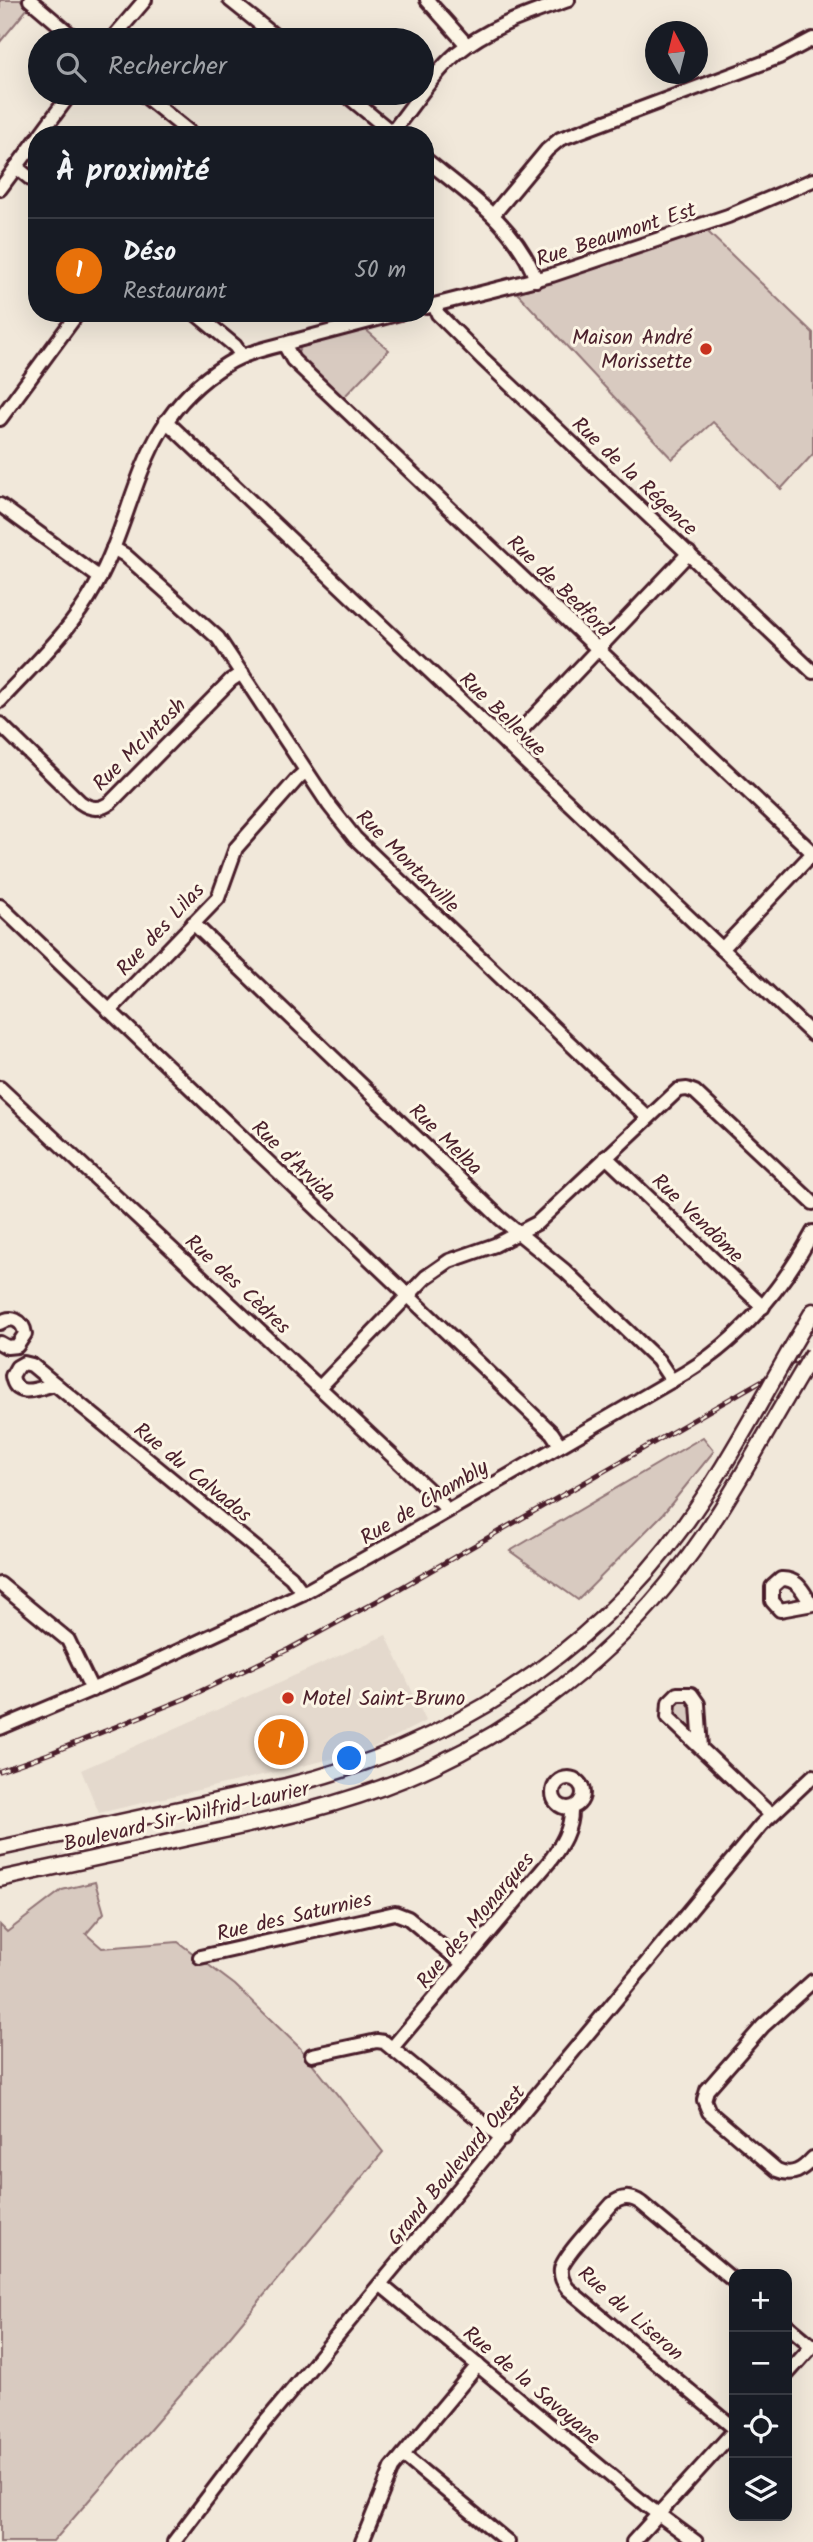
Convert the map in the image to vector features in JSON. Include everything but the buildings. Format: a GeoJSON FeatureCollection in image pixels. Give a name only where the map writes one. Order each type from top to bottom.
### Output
{"type":"FeatureCollection","features":[{"type":"Feature","properties":{"kind":"main road","name":"Boulevard Sir-Wilfrid-Laurier"},"geometry":{"type":"LineString","coordinates":[[0,1848],[314,1779],[396,1752],[476,1712],[552,1661],[623,1598],[685,1525],[813,1311]]}},
{"type":"Feature","properties":{"kind":"main road","name":"Boulevard Sir-Wilfrid-Laurier"},"geometry":{"type":"LineString","coordinates":[[0,1879],[249,1825],[344,1801],[433,1766],[508,1725],[587,1667],[621,1636],[666,1586],[716,1517],[813,1353]]}},
{"type":"Feature","properties":{"kind":"street"},"geometry":{"type":"LineString","coordinates":[[30,0],[63,28]]}},
{"type":"Feature","properties":{"kind":"street"},"geometry":{"type":"LineString","coordinates":[[121,28],[145,0]]}},
{"type":"Feature","properties":{"kind":"street"},"geometry":{"type":"LineString","coordinates":[[230,0],[264,28]]}},
{"type":"Feature","properties":{"kind":"street"},"geometry":{"type":"LineString","coordinates":[[427,0],[467,45]]}},
{"type":"Feature","properties":{"kind":"street"},"geometry":{"type":"LineString","coordinates":[[434,81],[467,45],[503,24],[568,0]]}},
{"type":"Feature","properties":{"kind":"street"},"geometry":{"type":"LineString","coordinates":[[493,215],[547,150],[560,139],[779,57],[813,39]]}},
{"type":"Feature","properties":{"kind":"street"},"geometry":{"type":"LineString","coordinates":[[46,126],[62,105]]}},
{"type":"Feature","properties":{"kind":"street"},"geometry":{"type":"LineString","coordinates":[[156,105],[182,126]]}},
{"type":"Feature","properties":{"kind":"street"},"geometry":{"type":"LineString","coordinates":[[359,105],[385,126]]}},
{"type":"Feature","properties":{"kind":"street"},"geometry":{"type":"LineString","coordinates":[[399,126],[415,105]]}},
{"type":"Feature","properties":{"kind":"street"},"geometry":{"type":"LineString","coordinates":[[0,189],[28,151]]}},
{"type":"Feature","properties":{"kind":"street"},"geometry":{"type":"LineString","coordinates":[[434,166],[493,215],[526,256],[536,280]]}},
{"type":"Feature","properties":{"kind":"street"},"geometry":{"type":"LineString","coordinates":[[16,167],[28,177]]}},
{"type":"Feature","properties":{"kind":"street","name":"Rue Beaumont Est"},"geometry":{"type":"LineString","coordinates":[[434,305],[536,280],[728,216],[813,180]]}},
{"type":"Feature","properties":{"kind":"street","name":"Rue de la Régence"},"geometry":{"type":"LineString","coordinates":[[434,310],[813,672]]}},
{"type":"Feature","properties":{"kind":"street"},"geometry":{"type":"LineString","coordinates":[[0,419],[71,322]]}},
{"type":"Feature","properties":{"kind":"street"},"geometry":{"type":"LineString","coordinates":[[206,322],[242,356]]}},
{"type":"Feature","properties":{"kind":"street"},"geometry":{"type":"LineString","coordinates":[[0,701],[74,620],[100,578],[142,464],[166,421],[201,384],[242,356],[365,322]]}},
{"type":"Feature","properties":{"kind":"street","name":"Rue de Bedford"},"geometry":{"type":"LineString","coordinates":[[284,344],[290,356],[813,853]]}},
{"type":"Feature","properties":{"kind":"street","name":"Rue Bellevue"},"geometry":{"type":"LineString","coordinates":[[166,421],[813,1035]]}},
{"type":"Feature","properties":{"kind":"street"},"geometry":{"type":"LineString","coordinates":[[0,505],[100,578]]}},
{"type":"Feature","properties":{"kind":"street","name":"Rue Montarville"},"geometry":{"type":"LineString","coordinates":[[113,548],[125,555],[207,627],[242,673],[306,771],[355,838],[647,1118]]}},
{"type":"Feature","properties":{"kind":"street"},"geometry":{"type":"LineString","coordinates":[[507,745],[689,553]]}},
{"type":"Feature","properties":{"kind":"street","name":"Rue McIntosh"},"geometry":{"type":"LineString","coordinates":[[0,724],[80,802],[99,808],[111,802],[231,680],[242,673]]}},
{"type":"Feature","properties":{"kind":"street","name":"Rue des Lilas"},"geometry":{"type":"LineString","coordinates":[[109,1011],[220,895],[229,861],[236,848],[306,771]]}},
{"type":"Feature","properties":{"kind":"street"},"geometry":{"type":"LineString","coordinates":[[722,949],[813,853]]}},
{"type":"Feature","properties":{"kind":"street","name":"Rue d'Arvida"},"geometry":{"type":"LineString","coordinates":[[0,906],[552,1433],[559,1445]]}},
{"type":"Feature","properties":{"kind":"street","name":"Rue Melba"},"geometry":{"type":"LineString","coordinates":[[194,923],[500,1217],[565,1271],[658,1360],[672,1381]]}},
{"type":"Feature","properties":{"kind":"street","name":"Rue des Cèdres"},"geometry":{"type":"LineString","coordinates":[[0,1088],[320,1387],[447,1510]]}},
{"type":"Feature","properties":{"kind":"street"},"geometry":{"type":"LineString","coordinates":[[320,1387],[406,1295],[443,1264],[495,1245],[537,1223],[647,1118],[676,1092],[684,1089],[693,1090],[813,1203]]}},
{"type":"Feature","properties":{"kind":"street","name":"Rue Vendôme"},"geometry":{"type":"LineString","coordinates":[[606,1157],[763,1307]]}},
{"type":"Feature","properties":{"kind":"street","name":"Rue de Chambly"},"geometry":{"type":"LineString","coordinates":[[0,1728],[92,1690],[303,1593],[672,1381],[711,1355],[763,1307],[788,1274],[813,1232]]}},
{"type":"Feature","properties":{"kind":"street"},"geometry":{"type":"LineString","coordinates":[[0,1323],[15,1320],[22,1325],[24,1334],[17,1346],[8,1348],[0,1343]]}},
{"type":"Feature","properties":{"kind":"street","name":"Rue du Calvados"},"geometry":{"type":"LineString","coordinates":[[55,1384],[291,1577],[303,1593]]}},
{"type":"Feature","properties":{"kind":"street"},"geometry":{"type":"LineString","coordinates":[[0,1584],[68,1640],[92,1690]]}},
{"type":"Feature","properties":{"kind":"street"},"geometry":{"type":"LineString","coordinates":[[701,1748],[771,1815]]}},
{"type":"Feature","properties":{"kind":"street","name":"Grand Boulevard Ouest"},"geometry":{"type":"LineString","coordinates":[[174,2542],[258,2431],[771,1815],[813,1776]]}},
{"type":"Feature","properties":{"kind":"street","name":"Rue des Monarques"},"geometry":{"type":"LineString","coordinates":[[392,2048],[555,1854],[572,1820],[571,1808]]}},
{"type":"Feature","properties":{"kind":"street","name":"Rue des Saturnies"},"geometry":{"type":"LineString","coordinates":[[200,1957],[395,1913],[408,1918],[463,1964]]}},
{"type":"Feature","properties":{"kind":"street"},"geometry":{"type":"LineString","coordinates":[[813,1980],[755,2034],[707,2090],[704,2100],[711,2114],[777,2170],[798,2172],[813,2158]]}},
{"type":"Feature","properties":{"kind":"street"},"geometry":{"type":"LineString","coordinates":[[312,2056],[377,2041],[392,2048],[503,2139]]}},
{"type":"Feature","properties":{"kind":"street","name":"Rue du Liseron"},"geometry":{"type":"LineString","coordinates":[[729,2277],[641,2203],[627,2197],[612,2204],[567,2257],[561,2271],[562,2281],[568,2289],[729,2425]]}},
{"type":"Feature","properties":{"kind":"street","name":"Rue de la Savoyane"},"geometry":{"type":"LineString","coordinates":[[381,2285],[658,2515],[696,2542]]}},
{"type":"Feature","properties":{"kind":"street"},"geometry":{"type":"LineString","coordinates":[[792,2329],[813,2346],[792,2369]]}},
{"type":"Feature","properties":{"kind":"street"},"geometry":{"type":"LineString","coordinates":[[362,2542],[389,2474],[478,2365]]}},
{"type":"Feature","properties":{"kind":"street"},"geometry":{"type":"LineString","coordinates":[[633,2542],[729,2435]]}},
{"type":"Feature","properties":{"kind":"street"},"geometry":{"type":"LineString","coordinates":[[403,2455],[508,2542]]}},
{"type":"Feature","properties":{"kind":"shaded area"},"geometry":{"type":"Polygon","coordinates":[[[0,0],[21,0],[28,8],[0,42],[0,0]]]}},
{"type":"Feature","properties":{"kind":"shaded area"},"geometry":{"type":"Polygon","coordinates":[[[707,231],[813,333],[813,454],[781,489],[713,422],[672,459],[517,293],[707,231]]]}},
{"type":"Feature","properties":{"kind":"shaded area"},"geometry":{"type":"Polygon","coordinates":[[[365,329],[389,350],[343,398],[297,354],[301,347],[365,329]]]}},
{"type":"Feature","properties":{"kind":"shaded area"},"geometry":{"type":"Polygon","coordinates":[[[703,1437],[714,1451],[663,1514],[578,1600],[510,1551],[703,1437]]]}},
{"type":"Feature","properties":{"kind":"shaded area"},"geometry":{"type":"Polygon","coordinates":[[[386,1635],[426,1721],[366,1751],[99,1813],[81,1770],[386,1635]]]}},
{"type":"Feature","properties":{"kind":"shaded area"},"geometry":{"type":"Polygon","coordinates":[[[683,1700],[691,1705],[694,1733],[691,1734],[674,1716],[675,1705],[683,1700]]]}},
{"type":"Feature","properties":{"kind":"shaded area"},"geometry":{"type":"Polygon","coordinates":[[[95,1882],[104,1913],[86,1934],[102,1948],[178,1942],[235,1985],[300,2048],[383,2152],[217,2352],[53,2542],[0,2542],[0,1925],[7,1932],[62,1890],[95,1882]]]}},
{"type":"Feature","properties":{"kind":"railway"},"geometry":{"type":"LineString","coordinates":[[0,1771],[184,1699],[289,1649],[397,1590],[813,1351]]}},
{"type":"Feature","properties":{"kind":"place","name":"Maison André Morissette"},"geometry":{"type":"Point","coordinates":[706,349]}},
{"type":"Feature","properties":{"kind":"place","name":"Motel Saint-Bruno"},"geometry":{"type":"Point","coordinates":[288,1698]}},
{"type":"Feature","properties":{"kind":"place","name":"Déso"},"geometry":{"type":"Point","coordinates":[281,1742]}}]}
